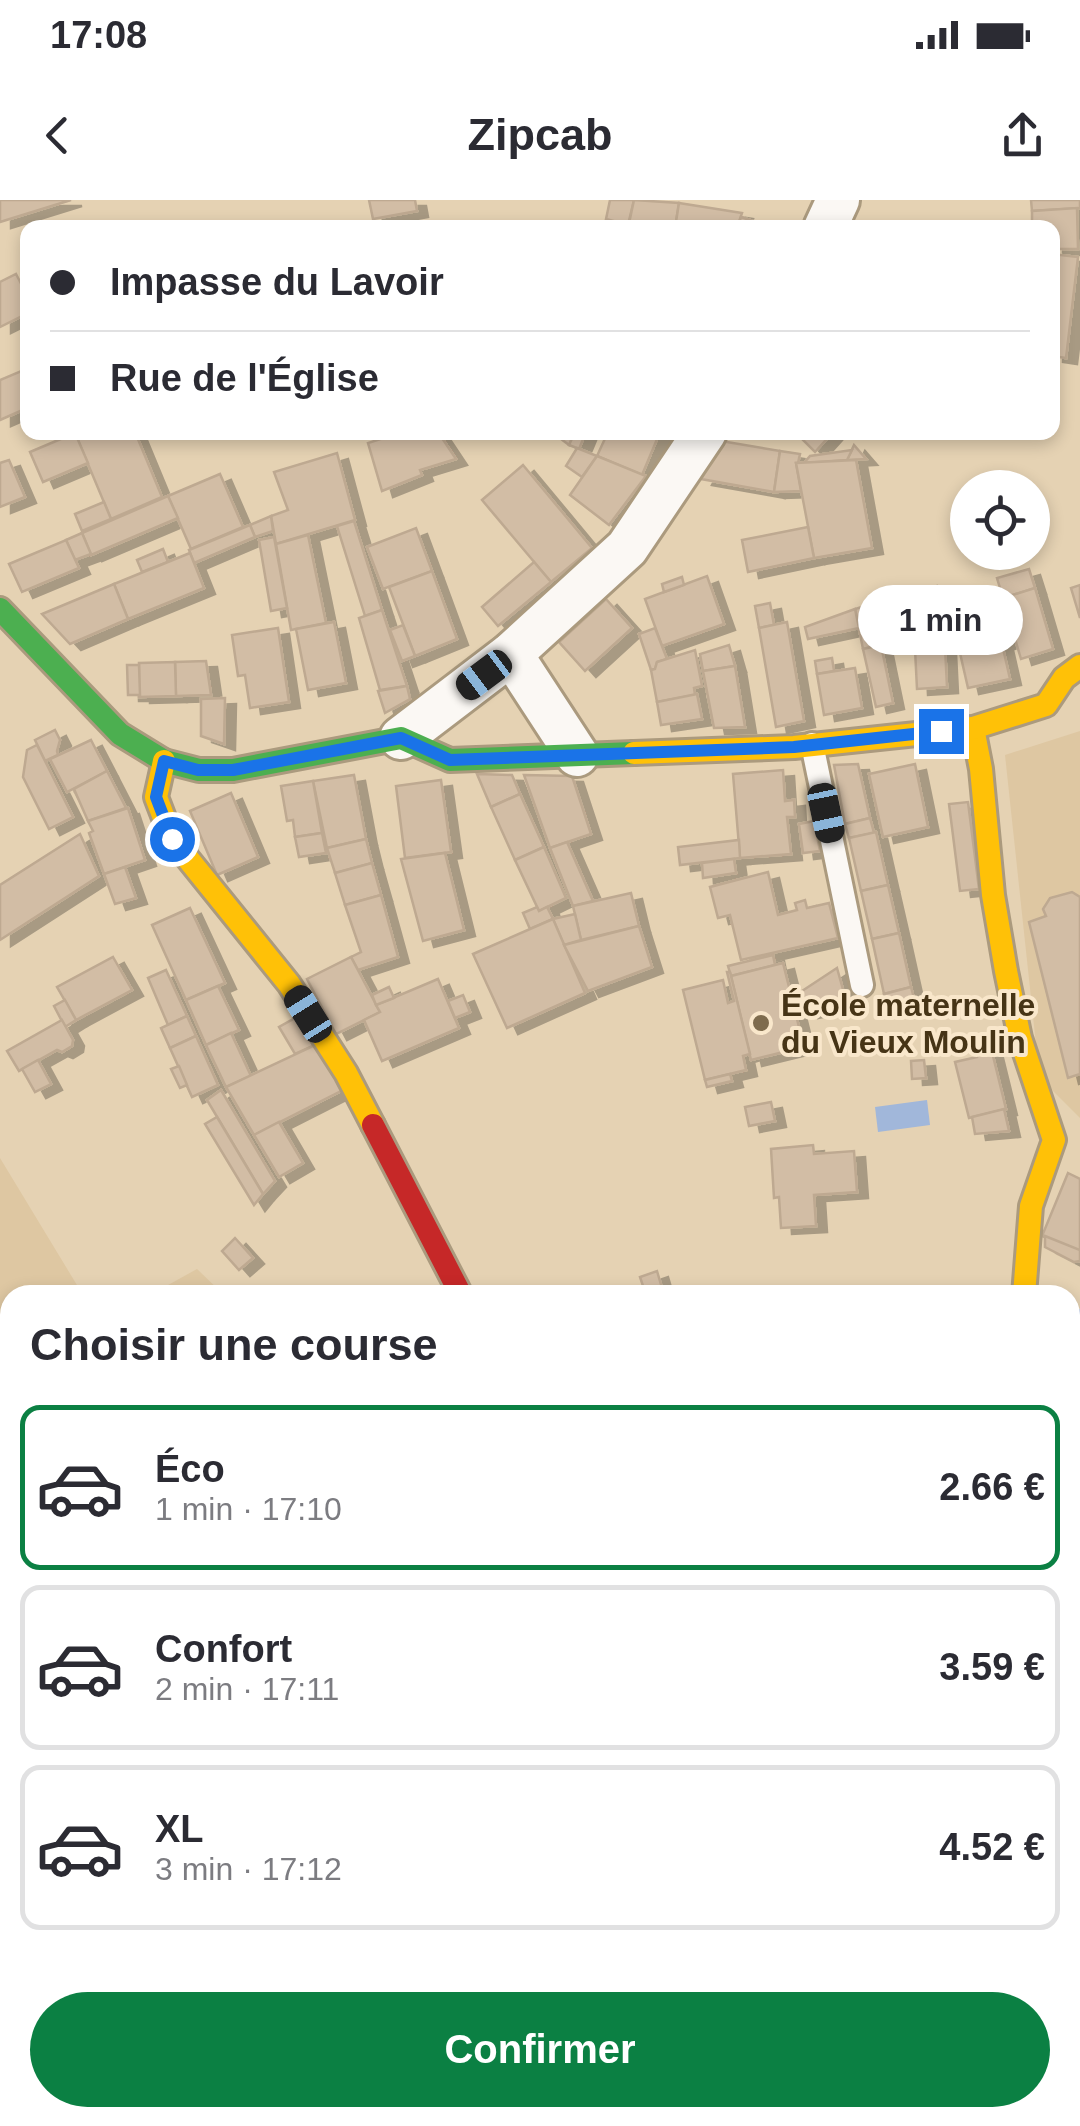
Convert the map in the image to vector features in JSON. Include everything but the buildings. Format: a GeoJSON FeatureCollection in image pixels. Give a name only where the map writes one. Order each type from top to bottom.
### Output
{"type":"FeatureCollection","features":[{"type":"Feature","properties":{"kind":"street"},"geometry":{"type":"LineString","coordinates":[[0,609],[120,734],[164,761],[198,770],[233,770],[401,738],[512,654],[628,548],[700,440]]}},
{"type":"Feature","properties":{"kind":"street"},"geometry":{"type":"LineString","coordinates":[[512,654],[577,755]]}},
{"type":"Feature","properties":{"kind":"street"},"geometry":{"type":"LineString","coordinates":[[401,738],[450,760],[794,747],[973,728],[1046,705],[1064,678],[1080,666]]}},
{"type":"Feature","properties":{"kind":"street"},"geometry":{"type":"LineString","coordinates":[[973,728],[1006,971],[1020,1038],[1054,1140],[1031,1206],[1025,1285]]}},
{"type":"Feature","properties":{"kind":"street"},"geometry":{"type":"LineString","coordinates":[[164,761],[156,797],[172,839],[289,984],[346,1073],[456,1285]]}},
{"type":"Feature","properties":{"kind":"lane"},"geometry":{"type":"LineString","coordinates":[[812,744],[862,985]]}},
{"type":"Feature","properties":{"kind":"shaded area"},"geometry":{"type":"Polygon","coordinates":[[[1080,731],[1080,1118],[1053,1091],[1038,1063],[1005,755],[1080,731]]]}},
{"type":"Feature","properties":{"kind":"shaded area"},"geometry":{"type":"Polygon","coordinates":[[[0,1158],[77,1285],[0,1285],[0,1158]]]}},
{"type":"Feature","properties":{"kind":"shaded area"},"geometry":{"type":"Polygon","coordinates":[[[197,1269],[214,1285],[168,1285],[197,1269]]]}},
{"type":"Feature","properties":{"kind":"water"},"geometry":{"type":"Polygon","coordinates":[[[927,1100],[930,1125],[878,1132],[875,1107],[927,1100]]]}},
{"type":"Feature","properties":{"kind":"traffic: fast"},"geometry":{"type":"LineString","coordinates":[[0,609],[120,734],[164,761],[199,770],[233,770],[401,738],[450,760],[634,753]]}},
{"type":"Feature","properties":{"kind":"traffic: slow"},"geometry":{"type":"LineString","coordinates":[[634,753],[794,747],[973,728],[1046,705],[1064,678],[1080,666]]}},
{"type":"Feature","properties":{"kind":"traffic: slow"},"geometry":{"type":"LineString","coordinates":[[973,728],[1006,971],[1020,1038],[1054,1140],[1031,1206],[1025,1285]]}},
{"type":"Feature","properties":{"kind":"traffic: slow"},"geometry":{"type":"LineString","coordinates":[[164,761],[156,797],[172,839],[289,984],[346,1073],[373,1125]]}},
{"type":"Feature","properties":{"kind":"traffic: jam"},"geometry":{"type":"LineString","coordinates":[[373,1125],[456,1285]]}},
{"type":"Feature","properties":{"kind":"place","name":"École maternelle du Vieux Moulin"},"geometry":{"type":"Point","coordinates":[761,1023]}},
{"type":"Feature","properties":{"kind":"route"},"geometry":{"type":"LineString","coordinates":[[172,839],[156,797],[164,761],[198,770],[233,770],[401,738],[450,760],[794,747],[941,731]]}}]}
